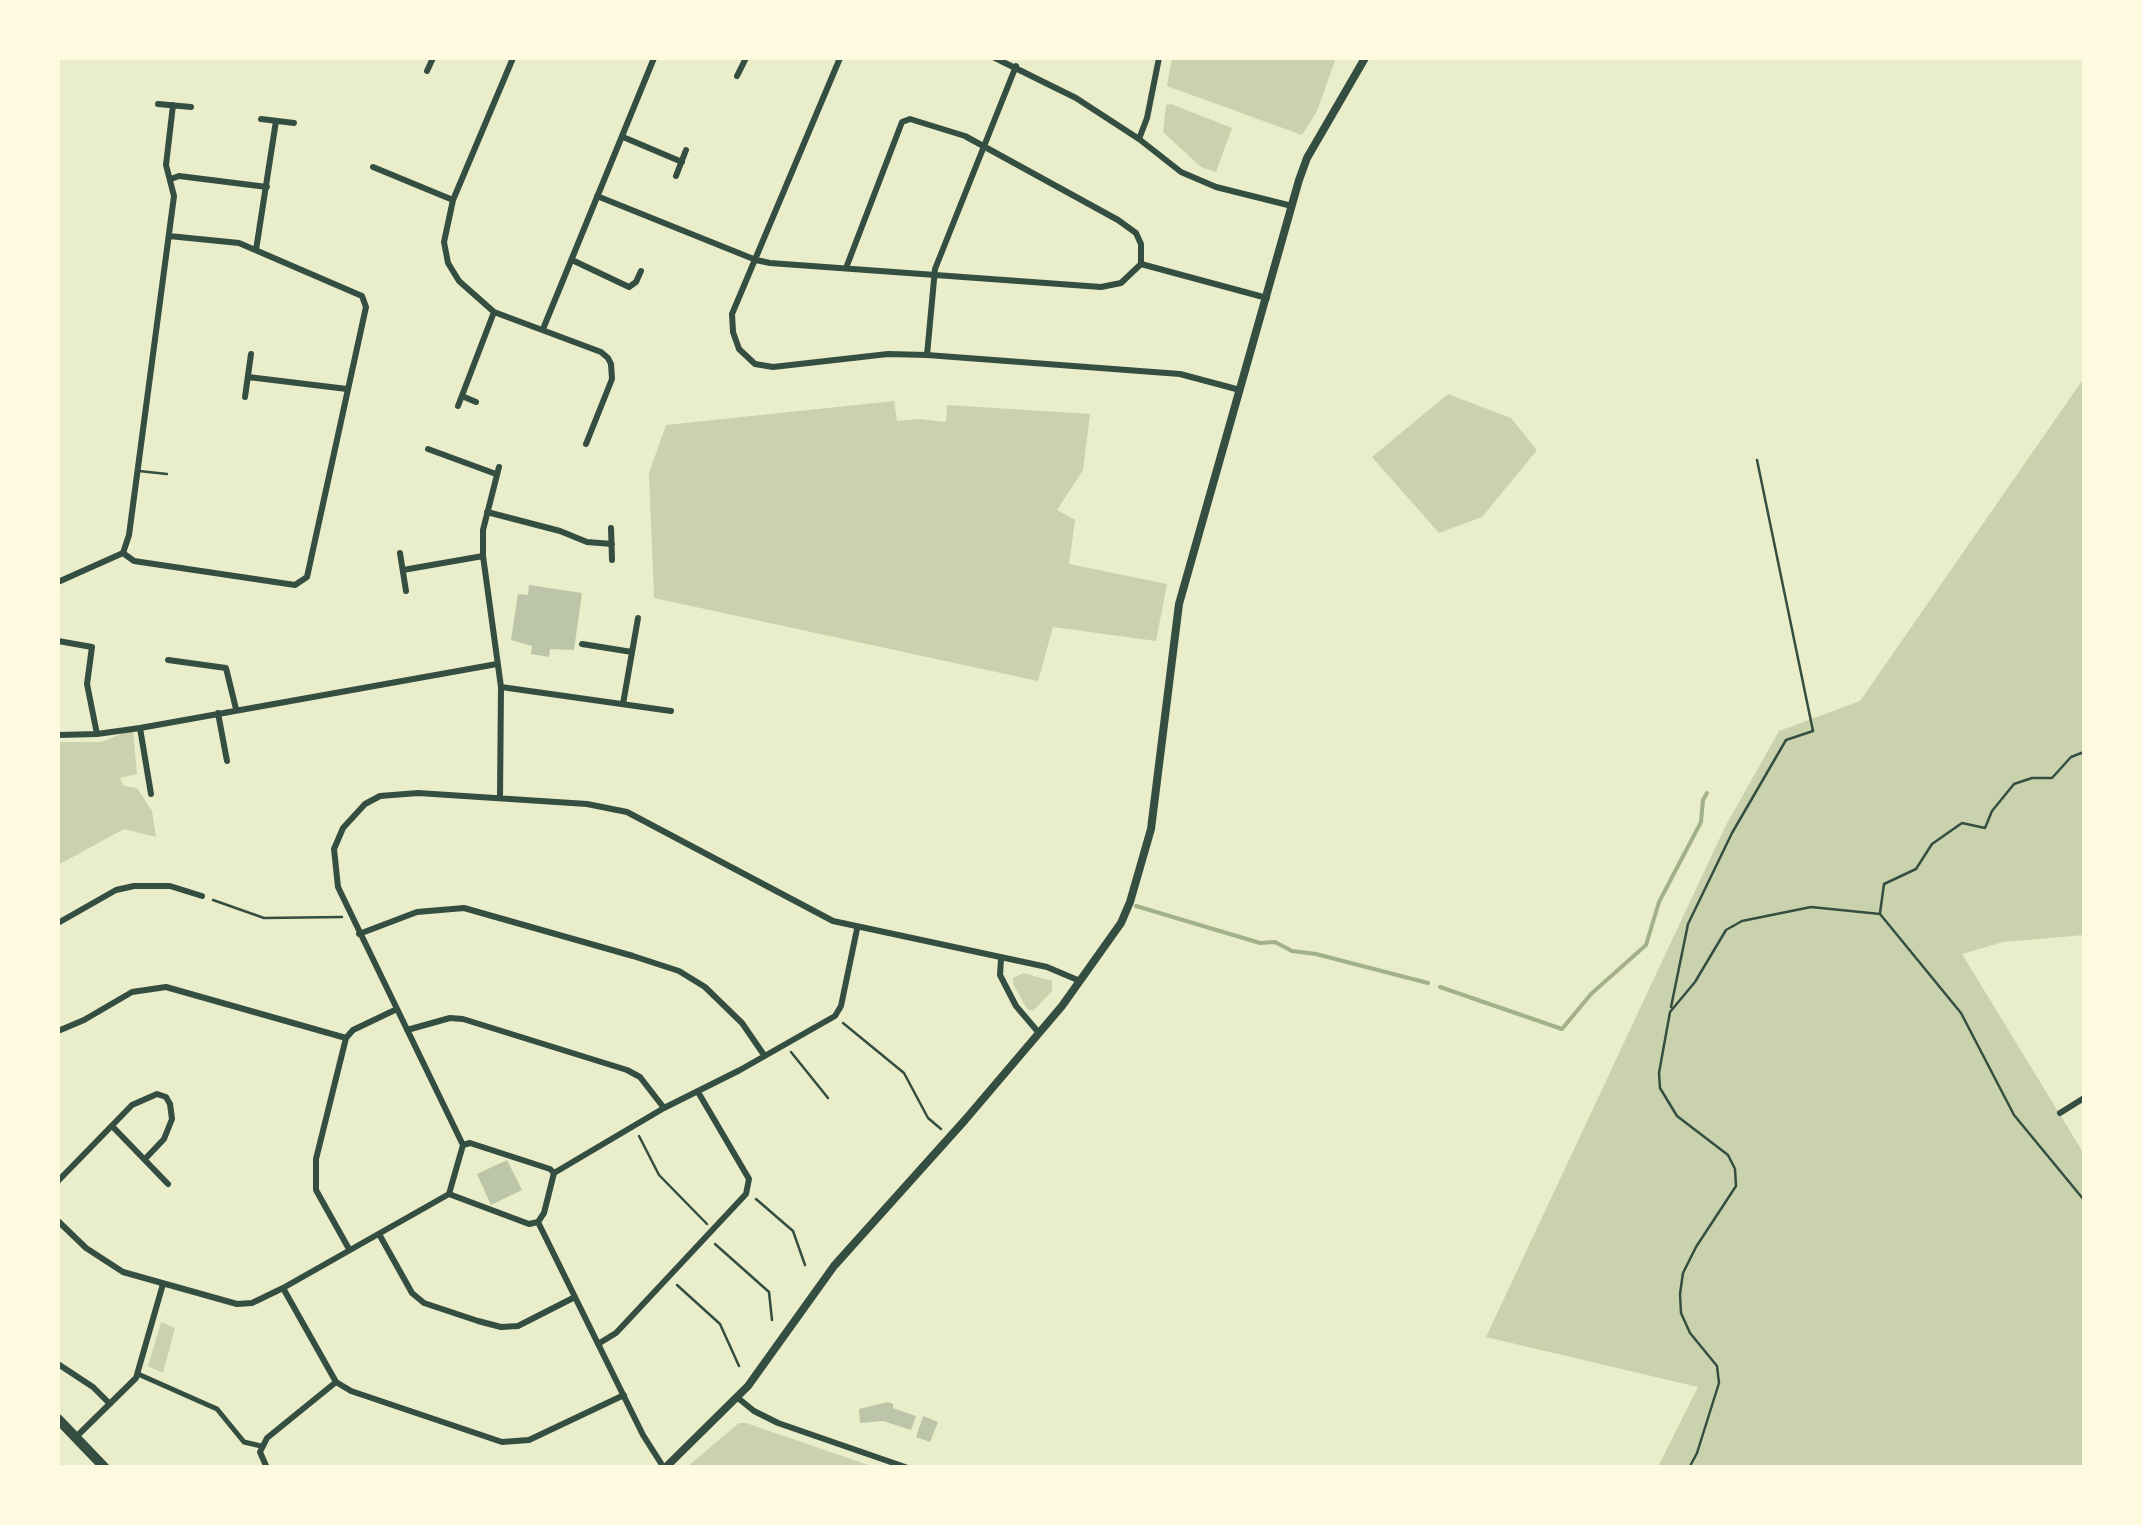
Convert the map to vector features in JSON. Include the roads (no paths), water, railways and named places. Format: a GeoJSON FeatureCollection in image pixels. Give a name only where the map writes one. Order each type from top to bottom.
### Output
{"type":"FeatureCollection","features":[{"type":"Feature","properties":{"kind":"highway"},"geometry":{"type":"LineString","coordinates":[[58,1419],[105,1468]]}},
{"type":"Feature","properties":{"kind":"street"},"geometry":{"type":"LineString","coordinates":[[427,71],[433,58]]}},
{"type":"Feature","properties":{"kind":"street"},"geometry":{"type":"LineString","coordinates":[[512,58],[453,200],[444,242],[448,263],[458,281],[494,312],[608,358],[612,379],[586,444]]}},
{"type":"Feature","properties":{"kind":"street"},"geometry":{"type":"LineString","coordinates":[[542,330],[654,58]]}},
{"type":"Feature","properties":{"kind":"street"},"geometry":{"type":"LineString","coordinates":[[733,58],[745,60],[738,76]]}},
{"type":"Feature","properties":{"kind":"street"},"geometry":{"type":"LineString","coordinates":[[840,58],[732,314],[739,349],[755,364],[774,367],[888,354],[927,355],[1180,374],[1240,390]]}},
{"type":"Feature","properties":{"kind":"street"},"geometry":{"type":"LineString","coordinates":[[995,58],[1076,98],[1181,172],[1216,187],[1292,206]]}},
{"type":"Feature","properties":{"kind":"street"},"geometry":{"type":"LineString","coordinates":[[1139,139],[1159,58]]}},
{"type":"Feature","properties":{"kind":"street"},"geometry":{"type":"LineString","coordinates":[[538,1222],[643,1435],[665,1468],[738,1398],[768,1362],[834,1266],[950,1137],[1080,980],[1120,923],[1141,867],[1151,828],[1178,604],[1292,206],[1307,158],[1365,58]]}},
{"type":"Feature","properties":{"kind":"street"},"geometry":{"type":"LineString","coordinates":[[927,355],[934,274],[1016,66]]}},
{"type":"Feature","properties":{"kind":"street"},"geometry":{"type":"LineString","coordinates":[[158,104],[192,107]]}},
{"type":"Feature","properties":{"kind":"street"},"geometry":{"type":"LineString","coordinates":[[58,582],[123,553],[129,535],[173,206],[174,188],[166,165],[173,105]]}},
{"type":"Feature","properties":{"kind":"street"},"geometry":{"type":"LineString","coordinates":[[597,196],[756,260],[846,268],[1101,287],[1122,283],[1140,264],[1141,244],[1136,233],[983,146],[918,118],[902,122],[846,268]]}},
{"type":"Feature","properties":{"kind":"street"},"geometry":{"type":"LineString","coordinates":[[261,119],[294,123]]}},
{"type":"Feature","properties":{"kind":"street"},"geometry":{"type":"LineString","coordinates":[[256,250],[276,121]]}},
{"type":"Feature","properties":{"kind":"street"},"geometry":{"type":"LineString","coordinates":[[623,136],[682,162]]}},
{"type":"Feature","properties":{"kind":"street"},"geometry":{"type":"LineString","coordinates":[[676,176],[686,150]]}},
{"type":"Feature","properties":{"kind":"street"},"geometry":{"type":"LineString","coordinates":[[373,166],[453,200]]}},
{"type":"Feature","properties":{"kind":"street"},"geometry":{"type":"LineString","coordinates":[[171,180],[180,176],[267,187]]}},
{"type":"Feature","properties":{"kind":"street"},"geometry":{"type":"LineString","coordinates":[[123,553],[134,561],[295,584],[306,577],[366,307],[362,296],[240,243],[169,236]]}},
{"type":"Feature","properties":{"kind":"street"},"geometry":{"type":"LineString","coordinates":[[572,260],[629,286],[641,271]]}},
{"type":"Feature","properties":{"kind":"street"},"geometry":{"type":"LineString","coordinates":[[1140,264],[1267,298]]}},
{"type":"Feature","properties":{"kind":"street"},"geometry":{"type":"LineString","coordinates":[[458,406],[494,312]]}},
{"type":"Feature","properties":{"kind":"street"},"geometry":{"type":"LineString","coordinates":[[246,397],[252,354]]}},
{"type":"Feature","properties":{"kind":"street"},"geometry":{"type":"LineString","coordinates":[[248,377],[347,390]]}},
{"type":"Feature","properties":{"kind":"street"},"geometry":{"type":"LineString","coordinates":[[462,396],[476,402]]}},
{"type":"Feature","properties":{"kind":"street"},"geometry":{"type":"LineString","coordinates":[[428,448],[497,470],[487,512],[483,556],[501,687],[500,798]]}},
{"type":"Feature","properties":{"kind":"street"},"geometry":{"type":"LineString","coordinates":[[487,512],[560,530],[587,542],[612,544]]}},
{"type":"Feature","properties":{"kind":"street"},"geometry":{"type":"LineString","coordinates":[[612,528],[612,560]]}},
{"type":"Feature","properties":{"kind":"street"},"geometry":{"type":"LineString","coordinates":[[400,553],[406,591]]}},
{"type":"Feature","properties":{"kind":"street"},"geometry":{"type":"LineString","coordinates":[[403,570],[483,556]]}},
{"type":"Feature","properties":{"kind":"street"},"geometry":{"type":"LineString","coordinates":[[622,704],[638,618]]}},
{"type":"Feature","properties":{"kind":"street"},"geometry":{"type":"LineString","coordinates":[[58,641],[92,647],[88,684],[97,734]]}},
{"type":"Feature","properties":{"kind":"street"},"geometry":{"type":"LineString","coordinates":[[582,644],[632,652]]}},
{"type":"Feature","properties":{"kind":"street"},"geometry":{"type":"LineString","coordinates":[[168,660],[226,668],[236,709]]}},
{"type":"Feature","properties":{"kind":"street"},"geometry":{"type":"LineString","coordinates":[[58,735],[140,728],[497,664]]}},
{"type":"Feature","properties":{"kind":"street"},"geometry":{"type":"LineString","coordinates":[[501,687],[671,711]]}},
{"type":"Feature","properties":{"kind":"street"},"geometry":{"type":"LineString","coordinates":[[218,713],[227,761]]}},
{"type":"Feature","properties":{"kind":"street"},"geometry":{"type":"LineString","coordinates":[[140,728],[151,794]]}},
{"type":"Feature","properties":{"kind":"street"},"geometry":{"type":"LineString","coordinates":[[58,1221],[104,1263],[238,1304],[252,1303],[283,1288],[449,1194],[463,1145],[338,886],[334,849],[350,817],[365,804],[394,793],[588,804],[626,812],[814,914],[857,929],[1048,967],[1080,980]]}},
{"type":"Feature","properties":{"kind":"street"},"geometry":{"type":"LineString","coordinates":[[58,923],[116,890],[134,886],[164,885],[202,896]]}},
{"type":"Feature","properties":{"kind":"street"},"geometry":{"type":"LineString","coordinates":[[359,934],[417,912],[464,908],[632,956],[679,971],[705,988],[742,1023],[764,1056]]}},
{"type":"Feature","properties":{"kind":"street"},"geometry":{"type":"LineString","coordinates":[[449,1194],[528,1224],[538,1222],[554,1173],[664,1108],[835,1016],[841,1006],[857,929]]}},
{"type":"Feature","properties":{"kind":"street"},"geometry":{"type":"LineString","coordinates":[[1001,959],[1000,976],[1016,1006],[1039,1033]]}},
{"type":"Feature","properties":{"kind":"street"},"geometry":{"type":"LineString","coordinates":[[58,1030],[132,992],[166,987],[346,1038]]}},
{"type":"Feature","properties":{"kind":"street"},"geometry":{"type":"LineString","coordinates":[[350,1249],[316,1190],[314,1173],[346,1038],[352,1030],[396,1010]]}},
{"type":"Feature","properties":{"kind":"street"},"geometry":{"type":"LineString","coordinates":[[407,1030],[450,1018],[481,1025],[627,1070],[640,1077],[664,1108]]}},
{"type":"Feature","properties":{"kind":"street"},"geometry":{"type":"LineString","coordinates":[[598,1344],[616,1333],[747,1191],[749,1179],[698,1092]]}},
{"type":"Feature","properties":{"kind":"street"},"geometry":{"type":"LineString","coordinates":[[58,1181],[112,1126],[144,1098],[156,1094],[166,1097],[172,1119],[164,1139],[146,1158]]}},
{"type":"Feature","properties":{"kind":"street"},"geometry":{"type":"LineString","coordinates":[[2060,1113],[2084,1098]]}},
{"type":"Feature","properties":{"kind":"street"},"geometry":{"type":"LineString","coordinates":[[112,1126],[168,1184]]}},
{"type":"Feature","properties":{"kind":"street"},"geometry":{"type":"LineString","coordinates":[[463,1145],[550,1168],[554,1173]]}},
{"type":"Feature","properties":{"kind":"street"},"geometry":{"type":"LineString","coordinates":[[380,1234],[412,1293],[424,1303],[461,1316],[518,1326],[575,1298]]}},
{"type":"Feature","properties":{"kind":"street"},"geometry":{"type":"LineString","coordinates":[[76,1438],[128,1389],[138,1374],[164,1284]]}},
{"type":"Feature","properties":{"kind":"street"},"geometry":{"type":"LineString","coordinates":[[283,1288],[336,1382],[351,1392],[502,1442],[530,1440],[624,1396]]}},
{"type":"Feature","properties":{"kind":"street"},"geometry":{"type":"LineString","coordinates":[[58,1364],[110,1404]]}},
{"type":"Feature","properties":{"kind":"street"},"geometry":{"type":"LineString","coordinates":[[138,1374],[216,1409],[244,1442],[261,1446]]}},
{"type":"Feature","properties":{"kind":"street"},"geometry":{"type":"LineString","coordinates":[[261,1446],[336,1382]]}},
{"type":"Feature","properties":{"kind":"street"},"geometry":{"type":"LineString","coordinates":[[738,1398],[754,1412],[778,1423],[908,1468]]}},
{"type":"Feature","properties":{"kind":"street"},"geometry":{"type":"LineString","coordinates":[[261,1446],[262,1462],[267,1468]]}},
{"type":"Feature","properties":{"kind":"lane"},"geometry":{"type":"LineString","coordinates":[[138,470],[168,474]]}},
{"type":"Feature","properties":{"kind":"waterway"},"geometry":{"type":"LineString","coordinates":[[1440,987],[1562,1029],[1591,994],[1646,945],[1659,902],[1701,822],[1707,793]]}},
{"type":"Feature","properties":{"kind":"waterway"},"geometry":{"type":"LineString","coordinates":[[1136,906],[1260,943],[1275,942],[1292,951],[1428,983]]}}]}
